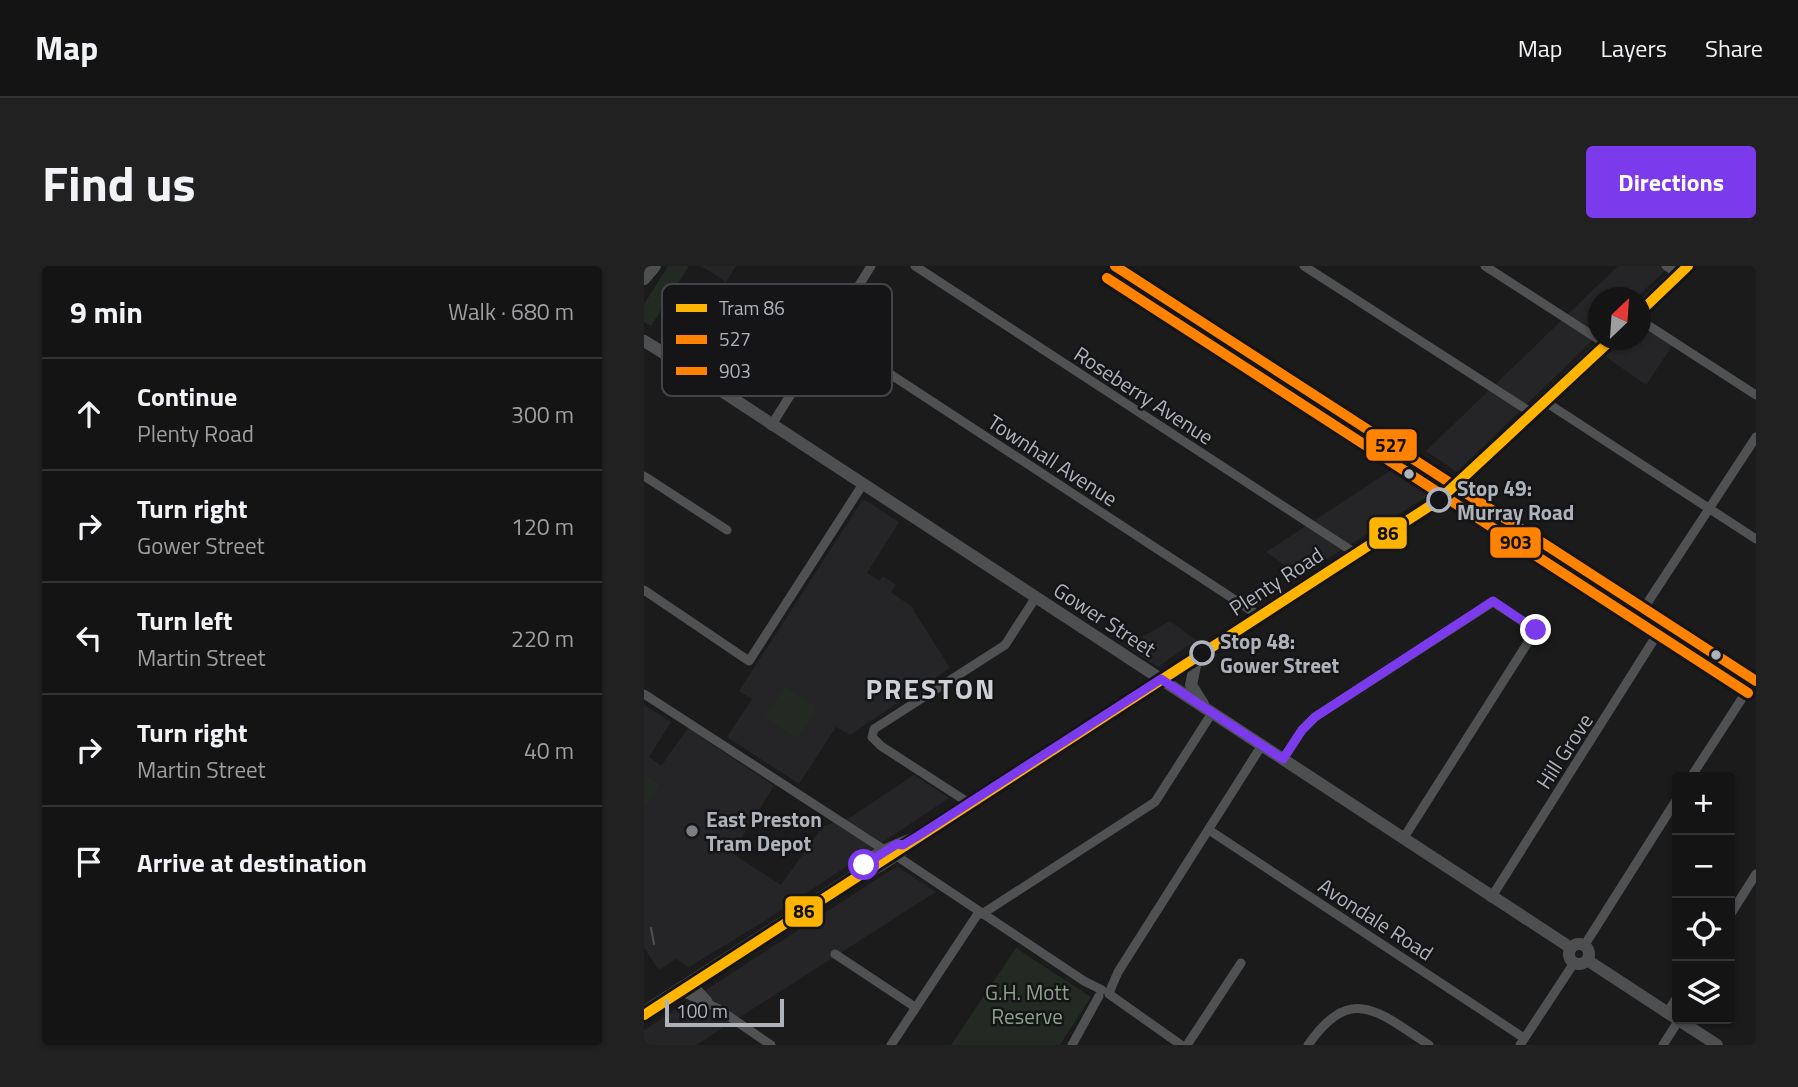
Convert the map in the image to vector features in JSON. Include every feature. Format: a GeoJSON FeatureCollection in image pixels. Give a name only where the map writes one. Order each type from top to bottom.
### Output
{"type":"FeatureCollection","features":[{"type":"Feature","properties":{"kind":"main road"},"geometry":{"type":"LineString","coordinates":[[644,279],[652,266]]}},
{"type":"Feature","properties":{"kind":"main road"},"geometry":{"type":"LineString","coordinates":[[1115,266],[1755,680]]}},
{"type":"Feature","properties":{"kind":"main road"},"geometry":{"type":"LineString","coordinates":[[1651,299],[1681,270]]}},
{"type":"Feature","properties":{"kind":"main road","name":"Gower Street"},"geometry":{"type":"LineString","coordinates":[[644,341],[662,352]]}},
{"type":"Feature","properties":{"kind":"main road","name":"Plenty Road"},"geometry":{"type":"LineString","coordinates":[[644,1012],[862,871],[864,865],[890,853],[897,844],[903,845],[969,803],[1454,486],[1544,401],[1592,350]]}},
{"type":"Feature","properties":{"kind":"main road","name":"Gower Street"},"geometry":{"type":"LineString","coordinates":[[730,396],[853,474],[863,484],[1571,948]]}},
{"type":"Feature","properties":{"kind":"main road"},"geometry":{"type":"LineString","coordinates":[[1197,656],[1191,685],[1209,711]]}},
{"type":"Feature","properties":{"kind":"main road"},"geometry":{"type":"LineString","coordinates":[[1580,962],[1589,953],[1584,946],[1577,945],[1571,948],[1569,956],[1672,1016]]}},
{"type":"Feature","properties":{"kind":"main road"},"geometry":{"type":"LineString","coordinates":[[1685,1024],[1717,1045]]}},
{"type":"Feature","properties":{"kind":"street"},"geometry":{"type":"LineString","coordinates":[[860,284],[871,266]]}},
{"type":"Feature","properties":{"kind":"street","name":"Roseberry Avenue"},"geometry":{"type":"LineString","coordinates":[[915,266],[1354,553]]}},
{"type":"Feature","properties":{"kind":"street"},"geometry":{"type":"LineString","coordinates":[[1304,266],[1532,412]]}},
{"type":"Feature","properties":{"kind":"street"},"geometry":{"type":"LineString","coordinates":[[1485,266],[1588,331]]}},
{"type":"Feature","properties":{"kind":"street"},"geometry":{"type":"LineString","coordinates":[[1666,266],[1681,270]]}},
{"type":"Feature","properties":{"kind":"street"},"geometry":{"type":"LineString","coordinates":[[1651,327],[1756,396]]}},
{"type":"Feature","properties":{"kind":"street","name":"Townhall Avenue"},"geometry":{"type":"LineString","coordinates":[[892,375],[1258,615]]}},
{"type":"Feature","properties":{"kind":"street"},"geometry":{"type":"LineString","coordinates":[[773,424],[790,396]]}},
{"type":"Feature","properties":{"kind":"street"},"geometry":{"type":"LineString","coordinates":[[1544,401],[1756,539]]}},
{"type":"Feature","properties":{"kind":"street"},"geometry":{"type":"LineString","coordinates":[[1644,608],[1756,437]]}},
{"type":"Feature","properties":{"kind":"street"},"geometry":{"type":"LineString","coordinates":[[644,476],[727,530]]}},
{"type":"Feature","properties":{"kind":"street"},"geometry":{"type":"LineString","coordinates":[[644,590],[750,661],[863,484]]}},
{"type":"Feature","properties":{"kind":"street"},"geometry":{"type":"LineString","coordinates":[[969,803],[881,746],[872,737],[874,729],[1005,645],[1036,597]]}},
{"type":"Feature","properties":{"kind":"street"},"geometry":{"type":"LineString","coordinates":[[1283,759],[1302,730],[1315,717],[1493,601],[1538,627],[1403,839]]}},
{"type":"Feature","properties":{"kind":"street","name":"Hill Grove"},"geometry":{"type":"LineString","coordinates":[[1491,898],[1665,622]]}},
{"type":"Feature","properties":{"kind":"street"},"geometry":{"type":"LineString","coordinates":[[1694,772],[1755,680]]}},
{"type":"Feature","properties":{"kind":"street"},"geometry":{"type":"LineString","coordinates":[[644,694],[1181,1045]]}},
{"type":"Feature","properties":{"kind":"street"},"geometry":{"type":"LineString","coordinates":[[891,1045],[980,913],[1155,802],[1209,711]]}},
{"type":"Feature","properties":{"kind":"street"},"geometry":{"type":"LineString","coordinates":[[1072,1045],[1262,745]]}},
{"type":"Feature","properties":{"kind":"street"},"geometry":{"type":"LineString","coordinates":[[1584,946],[1672,807]]}},
{"type":"Feature","properties":{"kind":"street","name":"Avondale Road"},"geometry":{"type":"LineString","coordinates":[[1209,830],[1522,1042]]}},
{"type":"Feature","properties":{"kind":"street"},"geometry":{"type":"LineString","coordinates":[[1735,907],[1756,874]]}},
{"type":"Feature","properties":{"kind":"street"},"geometry":{"type":"LineString","coordinates":[[835,954],[915,1007]]}},
{"type":"Feature","properties":{"kind":"street"},"geometry":{"type":"LineString","coordinates":[[1522,1042],[1580,962]]}},
{"type":"Feature","properties":{"kind":"street"},"geometry":{"type":"LineString","coordinates":[[1187,1045],[1241,963]]}},
{"type":"Feature","properties":{"kind":"street"},"geometry":{"type":"LineString","coordinates":[[699,977],[698,990],[717,1008],[771,1045]]}},
{"type":"Feature","properties":{"kind":"street"},"geometry":{"type":"LineString","coordinates":[[678,990],[717,1008]]}},
{"type":"Feature","properties":{"kind":"street"},"geometry":{"type":"LineString","coordinates":[[1667,1013],[1672,1005]]}},
{"type":"Feature","properties":{"kind":"street"},"geometry":{"type":"LineString","coordinates":[[1308,1045],[1321,1026],[1339,1012],[1360,1007],[1384,1015],[1429,1045]]}},
{"type":"Feature","properties":{"kind":"street"},"geometry":{"type":"LineString","coordinates":[[1663,1045],[1676,1024]]}},
{"type":"Feature","properties":{"kind":"shaded area"},"geometry":{"type":"Polygon","coordinates":[[[701,266],[736,266],[726,282],[701,266]]]}},
{"type":"Feature","properties":{"kind":"shaded area"},"geometry":{"type":"Polygon","coordinates":[[[1618,266],[1670,266],[1648,287],[1596,287],[1618,266]]]}},
{"type":"Feature","properties":{"kind":"shaded area"},"geometry":{"type":"Polygon","coordinates":[[[1588,295],[1588,345],[1457,472],[1426,451],[1588,295]]]}},
{"type":"Feature","properties":{"kind":"shaded area"},"geometry":{"type":"Polygon","coordinates":[[[1651,332],[1672,346],[1646,385],[1602,354],[1607,350],[1651,350],[1651,332]]]}},
{"type":"Feature","properties":{"kind":"shaded area"},"geometry":{"type":"Polygon","coordinates":[[[1399,465],[1437,490],[1300,576],[1266,552],[1399,465]]]}},
{"type":"Feature","properties":{"kind":"shaded area"},"geometry":{"type":"Polygon","coordinates":[[[863,499],[899,522],[867,573],[879,581],[883,576],[896,585],[891,592],[915,609],[950,668],[850,735],[836,727],[799,784],[727,737],[752,699],[739,691],[863,499]]]}},
{"type":"Feature","properties":{"kind":"shaded area"},"geometry":{"type":"Polygon","coordinates":[[[1170,621],[1196,640],[1158,667],[1126,646],[1170,621]]]}},
{"type":"Feature","properties":{"kind":"shaded area","name":"East Preston Tram Depot"},"geometry":{"type":"Polygon","coordinates":[[[644,705],[671,722],[649,757],[661,766],[688,728],[774,786],[732,853],[781,885],[823,826],[851,817],[914,775],[949,798],[763,922],[689,967],[676,959],[659,970],[644,948],[644,705]]]}},
{"type":"Feature","properties":{"kind":"shaded area"},"geometry":{"type":"Polygon","coordinates":[[[897,866],[936,892],[696,1045],[644,1045],[644,1030],[897,866]]]}},
{"type":"Feature","properties":{"kind":"green space"},"geometry":{"type":"Polygon","coordinates":[[[668,266],[689,266],[678,284],[662,284],[662,309],[651,326],[644,322],[644,304],[668,266]]]}},
{"type":"Feature","properties":{"kind":"green space"},"geometry":{"type":"Polygon","coordinates":[[[785,686],[817,707],[798,739],[765,718],[785,686]]]}},
{"type":"Feature","properties":{"kind":"green space"},"geometry":{"type":"Polygon","coordinates":[[[644,775],[660,785],[644,809],[644,775]]]}},
{"type":"Feature","properties":{"kind":"green space","name":"G.H. Mott Reserve"},"geometry":{"type":"Polygon","coordinates":[[[1016,948],[1091,997],[1060,1045],[951,1045],[1016,948]]]}},
{"type":"Feature","properties":{"kind":"tram line","name":"86"},"geometry":{"type":"LineString","coordinates":[[1651,301],[1688,266]]}},
{"type":"Feature","properties":{"kind":"tram line","name":"86"},"geometry":{"type":"LineString","coordinates":[[644,1015],[1439,500],[1600,350]]}},
{"type":"Feature","properties":{"kind":"tram line"},"geometry":{"type":"LineString","coordinates":[[651,928],[654,944]]}},
{"type":"Feature","properties":{"kind":"transit line","name":"527"},"geometry":{"type":"LineString","coordinates":[[1115,266],[1756,681]]}},
{"type":"Feature","properties":{"kind":"transit line","name":"903"},"geometry":{"type":"LineString","coordinates":[[1107,278],[1748,693]]}},
{"type":"Feature","properties":{"kind":"place","name":"Stop 49: Murray Road"},"geometry":{"type":"Point","coordinates":[1439,500]}},
{"type":"Feature","properties":{"kind":"place","name":"Stop 48: Gower Street"},"geometry":{"type":"Point","coordinates":[1202,653]}},
{"type":"Feature","properties":{"kind":"place","name":"East Preston Tram Depot"},"geometry":{"type":"Point","coordinates":[692,831]}},
{"type":"Feature","properties":{"kind":"district","name":"PRESTON"},"geometry":{"type":"Point","coordinates":[931,688]}},
{"type":"Feature","properties":{"kind":"route"},"geometry":{"type":"LineString","coordinates":[[864,865],[897,844],[903,845],[918,836],[1161,679],[1283,759],[1308,722],[1493,601],[1536,630]]}}]}
